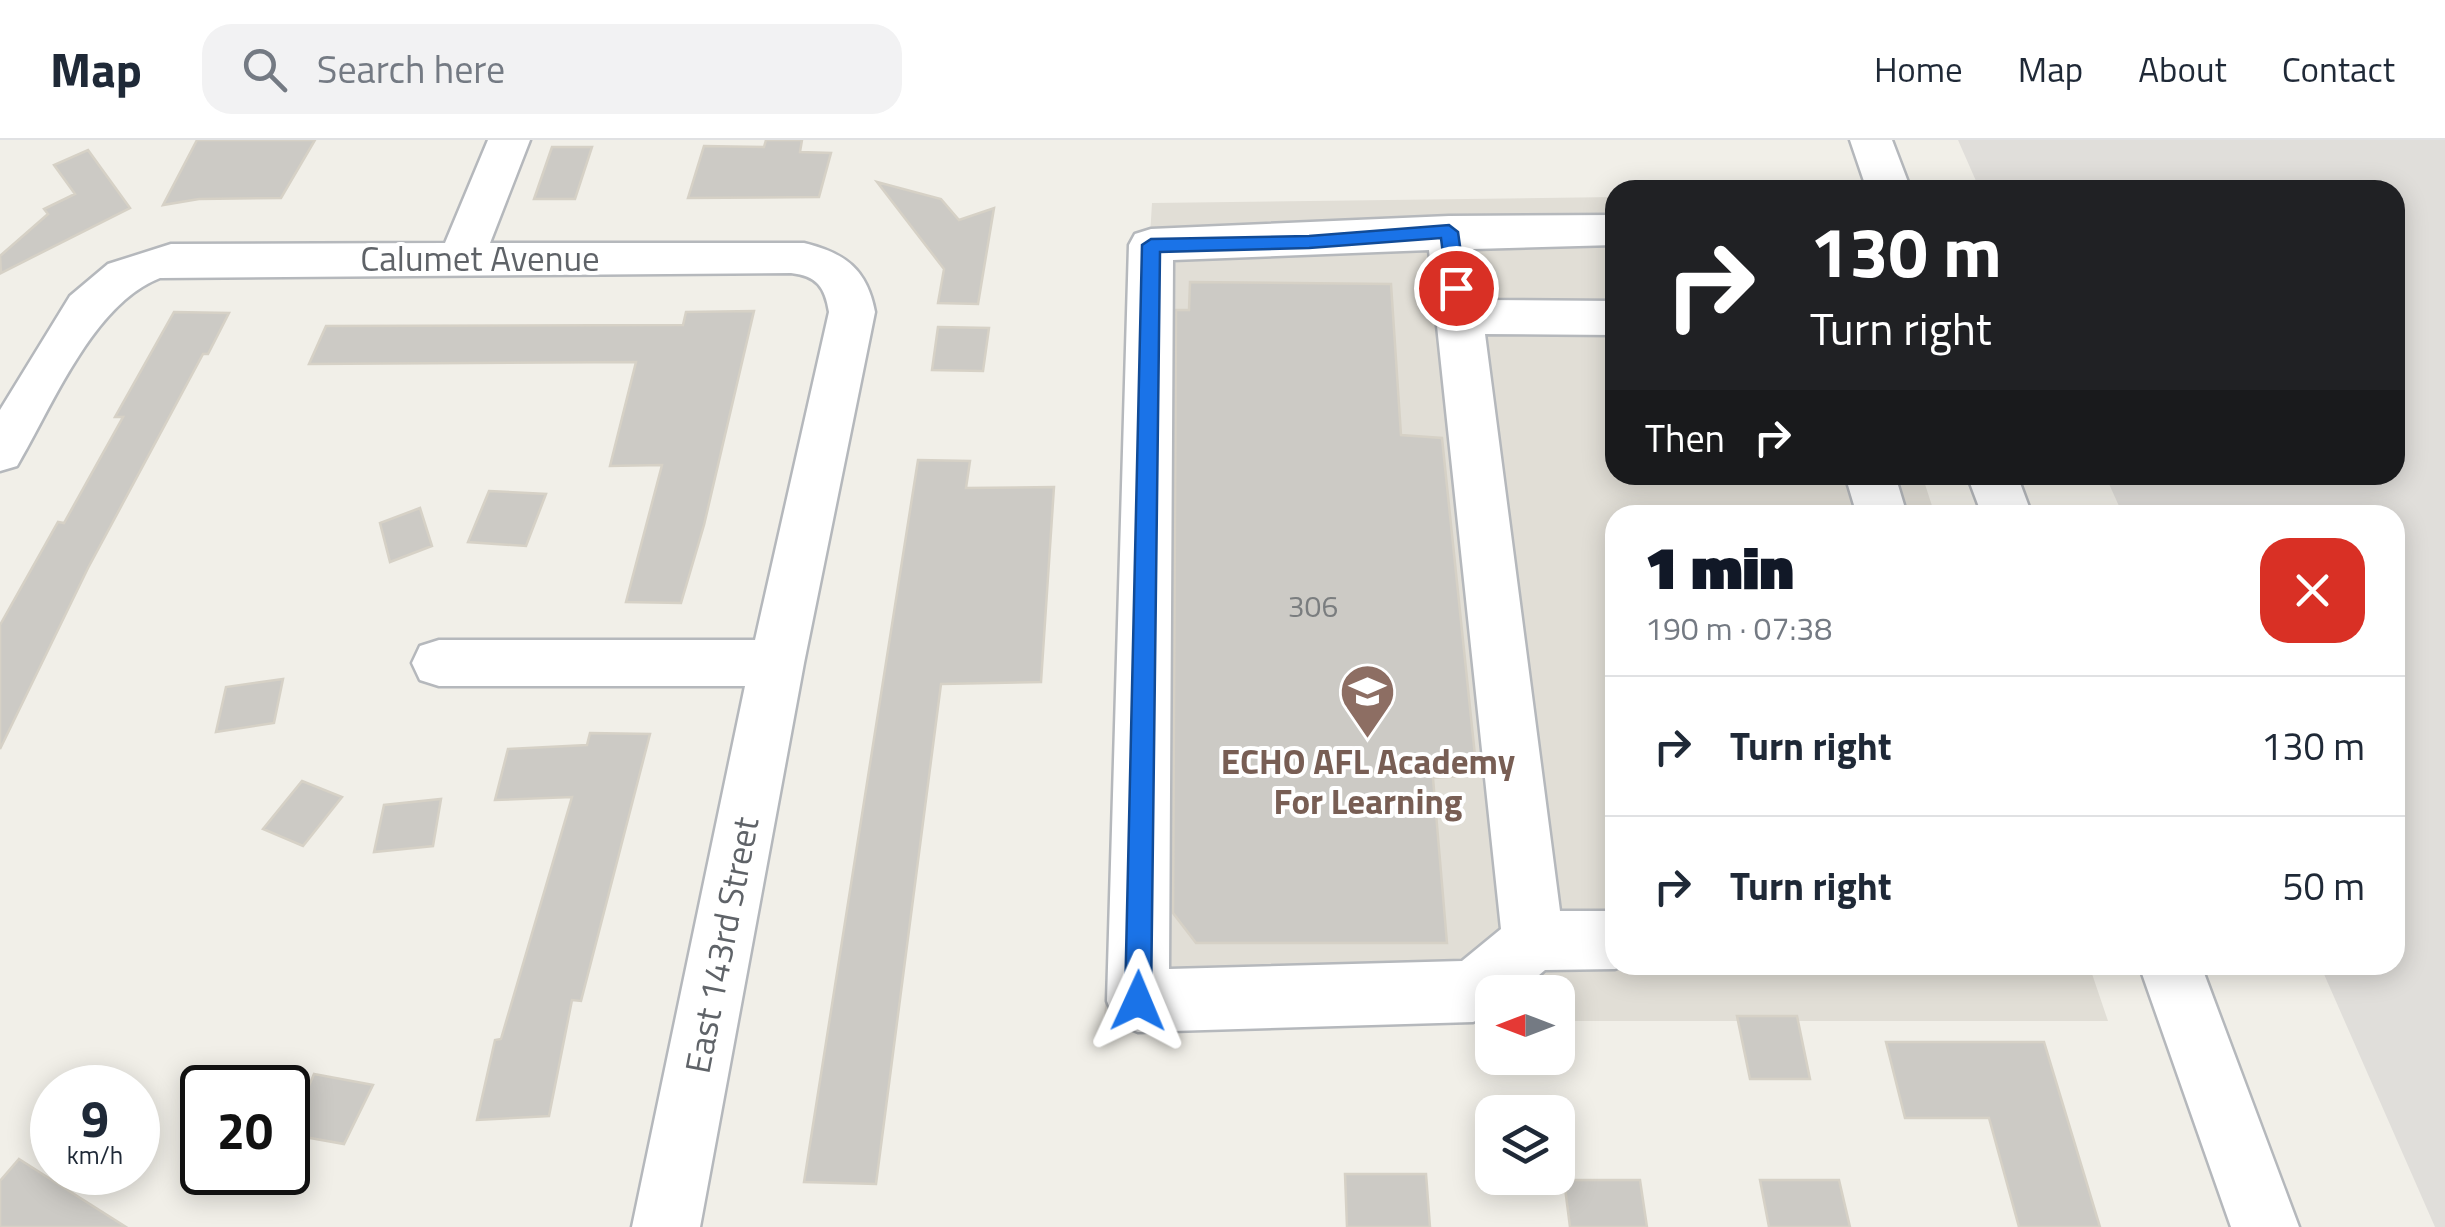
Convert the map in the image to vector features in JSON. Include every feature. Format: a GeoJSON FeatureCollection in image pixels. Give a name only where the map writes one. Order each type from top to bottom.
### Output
{"type":"FeatureCollection","features":[{"type":"Feature","properties":{"kind":"street"},"geometry":{"type":"LineString","coordinates":[[460,259],[509,140]]}},
{"type":"Feature","properties":{"kind":"street"},"geometry":{"type":"LineString","coordinates":[[1870,140],[1885,180]]}},
{"type":"Feature","properties":{"kind":"street"},"geometry":{"type":"LineString","coordinates":[[1605,230],[1449,232],[1309,242],[1151,245],[1138,1001],[1473,990],[1533,941],[1605,940]]}},
{"type":"Feature","properties":{"kind":"street"},"geometry":{"type":"LineString","coordinates":[[1449,232],[1533,941]]}},
{"type":"Feature","properties":{"kind":"street","name":"Calumet Avenue"},"geometry":{"type":"LineString","coordinates":[[0,452],[86,308],[104,286],[123,274],[171,260],[791,258],[817,260],[838,270]]}},
{"type":"Feature","properties":{"kind":"street","name":"East 143rd Street"},"geometry":{"type":"LineString","coordinates":[[666,1227],[776,663],[852,312],[849,290],[838,270]]}},
{"type":"Feature","properties":{"kind":"street"},"geometry":{"type":"LineString","coordinates":[[1460,317],[1605,318]]}},
{"type":"Feature","properties":{"kind":"street"},"geometry":{"type":"LineString","coordinates":[[439,663],[776,663]]}},
{"type":"Feature","properties":{"kind":"street"},"geometry":{"type":"LineString","coordinates":[[2174,975],[2266,1227]]}},
{"type":"Feature","properties":{"kind":"shaded area"},"geometry":{"type":"Polygon","coordinates":[[[1958,140],[2445,140],[2445,1227],[2435,1227],[2324,975],[2405,975],[2405,505],[2118,505],[2110,485],[2405,485],[2405,180],[1976,180],[1958,140]]]}},
{"type":"Feature","properties":{"kind":"shaded area","name":"ECHO AFL Academy For Learning"},"geometry":{"type":"Polygon","coordinates":[[[1605,197],[1605,485],[1925,485],[1932,505],[1605,505],[1605,975],[2092,975],[2108,1021],[1575,1021],[1575,975],[1475,975],[1475,1021],[1104,1021],[1152,203],[1605,197]]]}},
{"type":"Feature","properties":{"kind":"building"},"geometry":{"type":"Polygon","coordinates":[[[197,140],[315,140],[281,198],[199,199],[163,205],[197,140]]]}},
{"type":"Feature","properties":{"kind":"building"},"geometry":{"type":"Polygon","coordinates":[[[766,140],[802,140],[800,152],[831,153],[819,197],[688,198],[704,146],[764,147],[766,140]]]}},
{"type":"Feature","properties":{"kind":"building"},"geometry":{"type":"Polygon","coordinates":[[[552,147],[592,147],[575,199],[534,199],[552,147]]]}},
{"type":"Feature","properties":{"kind":"building"},"geometry":{"type":"Polygon","coordinates":[[[88,150],[130,208],[1,273],[0,256],[48,214],[44,209],[75,194],[54,165],[88,150]]]}},
{"type":"Feature","properties":{"kind":"building"},"geometry":{"type":"Polygon","coordinates":[[[877,182],[941,199],[959,220],[994,208],[978,304],[938,303],[944,269],[877,182]]]}},
{"type":"Feature","properties":{"kind":"building","name":"ECHO AFL Academy For Learning"},"geometry":{"type":"Polygon","coordinates":[[[1190,282],[1391,284],[1401,435],[1442,438],[1477,775],[1433,778],[1447,943],[1196,943],[1173,913],[1176,310],[1189,310],[1190,282]]]}},
{"type":"Feature","properties":{"kind":"building"},"geometry":{"type":"Polygon","coordinates":[[[754,311],[704,525],[681,603],[626,602],[662,465],[610,466],[636,362],[309,364],[326,326],[683,325],[686,312],[754,311]]]}},
{"type":"Feature","properties":{"kind":"building"},"geometry":{"type":"Polygon","coordinates":[[[174,312],[229,313],[88,568],[0,749],[0,625],[58,522],[64,523],[123,417],[115,417],[174,312]]]}},
{"type":"Feature","properties":{"kind":"building"},"geometry":{"type":"Polygon","coordinates":[[[938,327],[989,328],[983,371],[932,370],[938,327]]]}},
{"type":"Feature","properties":{"kind":"building"},"geometry":{"type":"Polygon","coordinates":[[[918,460],[970,461],[966,488],[1054,487],[1041,682],[941,684],[876,1184],[804,1182],[918,460]]]}},
{"type":"Feature","properties":{"kind":"building"},"geometry":{"type":"Polygon","coordinates":[[[489,491],[546,494],[526,546],[468,542],[489,491]]]}},
{"type":"Feature","properties":{"kind":"building"},"geometry":{"type":"Polygon","coordinates":[[[420,508],[432,546],[390,562],[380,523],[420,508]]]}},
{"type":"Feature","properties":{"kind":"building"},"geometry":{"type":"Polygon","coordinates":[[[283,679],[274,723],[216,732],[226,687],[283,679]]]}},
{"type":"Feature","properties":{"kind":"building"},"geometry":{"type":"Polygon","coordinates":[[[590,733],[650,734],[581,1001],[572,1000],[549,1116],[477,1120],[495,1040],[501,1039],[572,797],[495,800],[508,749],[587,745],[590,733]]]}},
{"type":"Feature","properties":{"kind":"building"},"geometry":{"type":"Polygon","coordinates":[[[302,781],[342,797],[303,846],[263,829],[302,781]]]}},
{"type":"Feature","properties":{"kind":"building"},"geometry":{"type":"Polygon","coordinates":[[[441,799],[433,846],[374,852],[384,805],[441,799]]]}},
{"type":"Feature","properties":{"kind":"building"},"geometry":{"type":"Polygon","coordinates":[[[1737,1016],[1797,1016],[1810,1079],[1750,1079],[1737,1016]]]}},
{"type":"Feature","properties":{"kind":"building"},"geometry":{"type":"Polygon","coordinates":[[[1886,1042],[2044,1042],[2100,1227],[2019,1227],[1989,1118],[1905,1118],[1886,1042]]]}},
{"type":"Feature","properties":{"kind":"building"},"geometry":{"type":"Polygon","coordinates":[[[314,1074],[373,1085],[344,1144],[310,1138],[310,1083],[314,1074]]]}},
{"type":"Feature","properties":{"kind":"building"},"geometry":{"type":"Polygon","coordinates":[[[19,1159],[30,1166],[30,1195],[76,1195],[126,1227],[0,1227],[0,1181],[19,1159]]]}},
{"type":"Feature","properties":{"kind":"building"},"geometry":{"type":"Polygon","coordinates":[[[1345,1174],[1426,1174],[1430,1227],[1347,1227],[1345,1174]]]}},
{"type":"Feature","properties":{"kind":"building"},"geometry":{"type":"Polygon","coordinates":[[[1575,1180],[1640,1180],[1647,1227],[1570,1227],[1566,1195],[1575,1195],[1575,1180]]]}},
{"type":"Feature","properties":{"kind":"building"},"geometry":{"type":"Polygon","coordinates":[[[1760,1180],[1839,1180],[1850,1227],[1769,1227],[1760,1180]]]}},
{"type":"Feature","properties":{"kind":"place","name":"ECHO AFL Academy For Learning"},"geometry":{"type":"Point","coordinates":[1368,740]}},
{"type":"Feature","properties":{"kind":"route"},"geometry":{"type":"LineString","coordinates":[[1138,1001],[1151,245],[1309,242],[1449,232],[1456,288]]}}]}
